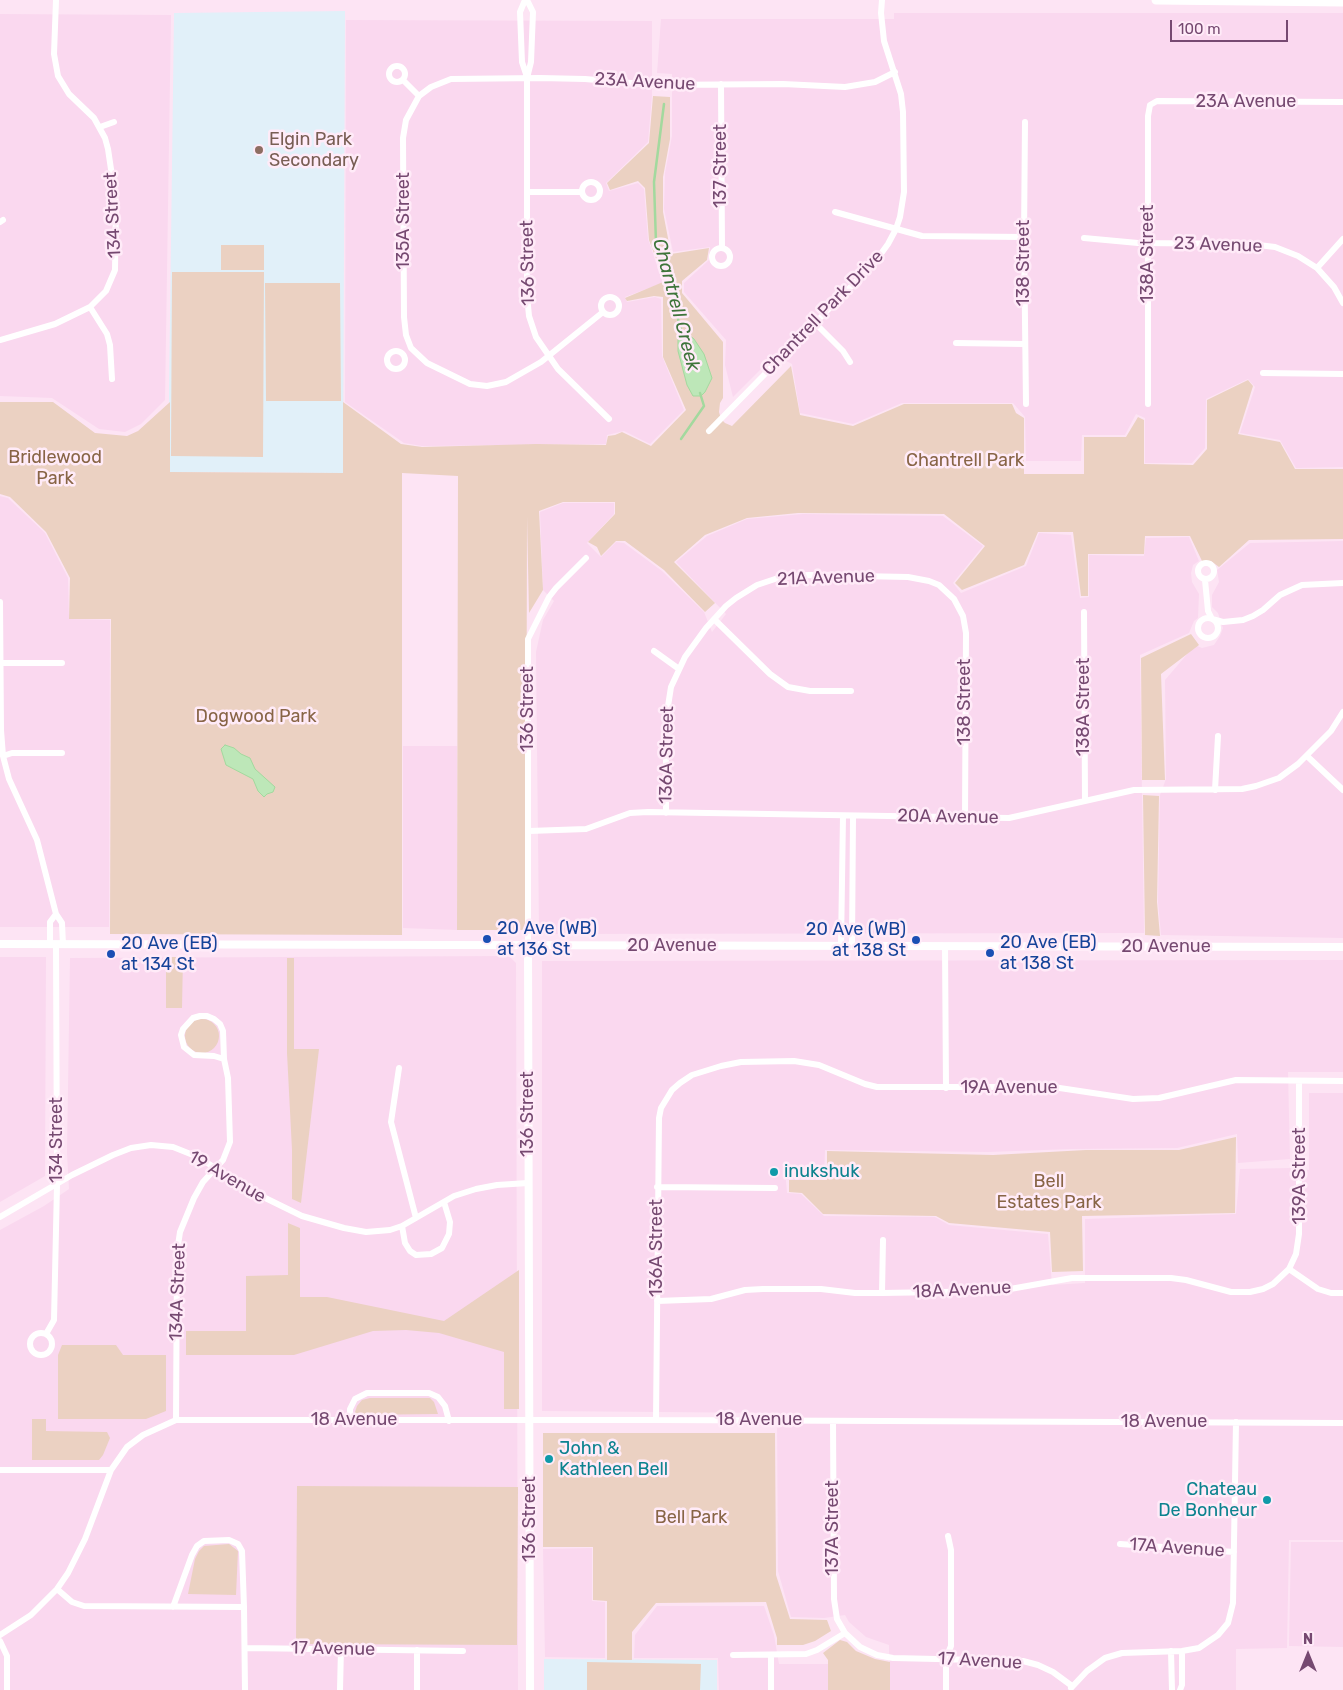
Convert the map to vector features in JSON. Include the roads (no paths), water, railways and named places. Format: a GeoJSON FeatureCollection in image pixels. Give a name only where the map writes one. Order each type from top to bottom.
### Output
{"type":"FeatureCollection","features":[{"type":"Feature","properties":{"kind":"main road"},"geometry":{"type":"LineString","coordinates":[[1156,0],[1343,2]]}},
{"type":"Feature","properties":{"kind":"street","name":"134 Street"},"geometry":{"type":"LineString","coordinates":[[56,0],[54,54],[58,76],[70,94],[86,109],[100,127],[108,149],[114,183],[116,203],[115,270],[109,286],[99,300],[90,307]]}},
{"type":"Feature","properties":{"kind":"street","name":"136 Street"},"geometry":{"type":"LineString","coordinates":[[526,0],[520,12],[522,62],[527,78]]}},
{"type":"Feature","properties":{"kind":"street","name":"136 Street"},"geometry":{"type":"LineString","coordinates":[[526,0],[533,12],[531,62],[527,78],[528,306],[536,336],[558,369],[609,419]]}},
{"type":"Feature","properties":{"kind":"street","name":"Chantrell Park Drive"},"geometry":{"type":"LineString","coordinates":[[709,431],[875,262],[896,229],[904,183],[903,112],[901,94],[884,41],[882,0]]}},
{"type":"Feature","properties":{"kind":"street","name":"23A Avenue"},"geometry":{"type":"LineString","coordinates":[[419,96],[431,87],[451,79],[585,79],[654,85],[783,84],[845,86],[875,82],[895,72]]}},
{"type":"Feature","properties":{"kind":"street"},"geometry":{"type":"LineString","coordinates":[[403,80],[419,96]]}},
{"type":"Feature","properties":{"kind":"street","name":"137 Street"},"geometry":{"type":"LineString","coordinates":[[721,84],[722,248]]}},
{"type":"Feature","properties":{"kind":"street","name":"135A Street"},"geometry":{"type":"LineString","coordinates":[[411,348],[406,335],[404,318],[403,138],[406,120],[419,96]]}},
{"type":"Feature","properties":{"kind":"street","name":"23A Avenue"},"geometry":{"type":"LineString","coordinates":[[1150,105],[1157,101],[1343,102]]}},
{"type":"Feature","properties":{"kind":"street","name":"138A Street"},"geometry":{"type":"LineString","coordinates":[[1148,404],[1148,116],[1150,105]]}},
{"type":"Feature","properties":{"kind":"street"},"geometry":{"type":"LineString","coordinates":[[100,127],[114,122]]}},
{"type":"Feature","properties":{"kind":"street","name":"138 Street"},"geometry":{"type":"LineString","coordinates":[[1025,122],[1024,344],[1026,404]]}},
{"type":"Feature","properties":{"kind":"street"},"geometry":{"type":"LineString","coordinates":[[527,192],[582,192]]}},
{"type":"Feature","properties":{"kind":"street"},"geometry":{"type":"LineString","coordinates":[[835,212],[922,236],[1024,237]]}},
{"type":"Feature","properties":{"kind":"street","name":"23 Avenue"},"geometry":{"type":"LineString","coordinates":[[1084,238],[1148,243],[1262,245],[1287,251],[1317,268]]}},
{"type":"Feature","properties":{"kind":"street"},"geometry":{"type":"LineString","coordinates":[[1343,239],[1317,268],[1334,287],[1343,303]]}},
{"type":"Feature","properties":{"kind":"street"},"geometry":{"type":"LineString","coordinates":[[0,340],[55,324],[90,307],[107,334],[110,345],[112,380]]}},
{"type":"Feature","properties":{"kind":"street"},"geometry":{"type":"LineString","coordinates":[[402,354],[411,348],[427,363],[470,384],[488,386],[506,382],[549,356],[604,312]]}},
{"type":"Feature","properties":{"kind":"street"},"geometry":{"type":"LineString","coordinates":[[815,323],[843,351],[850,362]]}},
{"type":"Feature","properties":{"kind":"street"},"geometry":{"type":"LineString","coordinates":[[956,343],[1024,344]]}},
{"type":"Feature","properties":{"kind":"street"},"geometry":{"type":"LineString","coordinates":[[1263,373],[1343,374]]}},
{"type":"Feature","properties":{"kind":"street","name":"136 Street"},"geometry":{"type":"LineString","coordinates":[[530,1690],[528,639],[549,597],[586,558]]}},
{"type":"Feature","properties":{"kind":"street","name":"21A Avenue"},"geometry":{"type":"LineString","coordinates":[[714,620],[747,590],[781,577],[809,575],[908,577],[929,581],[947,592]]}},
{"type":"Feature","properties":{"kind":"street"},"geometry":{"type":"LineString","coordinates":[[1205,580],[1208,611],[1212,620],[1223,622],[1242,620],[1262,610],[1290,589],[1302,585],[1343,583]]}},
{"type":"Feature","properties":{"kind":"street","name":"138 Street"},"geometry":{"type":"LineString","coordinates":[[947,592],[959,607],[963,616],[966,633],[965,818]]}},
{"type":"Feature","properties":{"kind":"street","name":"134 Street"},"geometry":{"type":"LineString","coordinates":[[0,602],[3,756],[9,780],[37,840],[56,914],[62,923],[56,944]]}},
{"type":"Feature","properties":{"kind":"street","name":"138A Street"},"geometry":{"type":"LineString","coordinates":[[1084,612],[1084,801]]}},
{"type":"Feature","properties":{"kind":"street"},"geometry":{"type":"LineString","coordinates":[[714,620],[770,674],[788,686],[810,691],[851,691]]}},
{"type":"Feature","properties":{"kind":"street","name":"136A Street"},"geometry":{"type":"LineString","coordinates":[[666,813],[666,708],[671,687],[678,668],[714,620]]}},
{"type":"Feature","properties":{"kind":"street"},"geometry":{"type":"LineString","coordinates":[[654,651],[678,668]]}},
{"type":"Feature","properties":{"kind":"street"},"geometry":{"type":"LineString","coordinates":[[1,663],[62,664]]}},
{"type":"Feature","properties":{"kind":"street"},"geometry":{"type":"LineString","coordinates":[[1343,712],[1331,731],[1307,756],[1343,790]]}},
{"type":"Feature","properties":{"kind":"street"},"geometry":{"type":"LineString","coordinates":[[1216,790],[1218,736]]}},
{"type":"Feature","properties":{"kind":"street"},"geometry":{"type":"LineString","coordinates":[[3,756],[12,753],[62,753]]}},
{"type":"Feature","properties":{"kind":"street","name":"20A Avenue"},"geometry":{"type":"LineString","coordinates":[[529,831],[574,830],[596,826],[630,813],[965,818],[1018,817],[1134,790],[1242,789],[1267,783],[1288,772],[1307,756]]}},
{"type":"Feature","properties":{"kind":"street"},"geometry":{"type":"LineString","coordinates":[[842,946],[843,816]]}},
{"type":"Feature","properties":{"kind":"street"},"geometry":{"type":"LineString","coordinates":[[852,816],[852,946]]}},
{"type":"Feature","properties":{"kind":"street"},"geometry":{"type":"LineString","coordinates":[[842,870],[852,870]]}},
{"type":"Feature","properties":{"kind":"street","name":"134 Street"},"geometry":{"type":"LineString","coordinates":[[46,1334],[54,1320],[57,1185],[56,944],[50,922],[56,914]]}},
{"type":"Feature","properties":{"kind":"street","name":"20 Avenue"},"geometry":{"type":"LineString","coordinates":[[0,944],[1343,947]]}},
{"type":"Feature","properties":{"kind":"street"},"geometry":{"type":"LineString","coordinates":[[945,946],[946,1088]]}},
{"type":"Feature","properties":{"kind":"street","name":"134A Street"},"geometry":{"type":"LineString","coordinates":[[176,1420],[177,1252],[180,1232],[194,1198],[203,1182],[217,1168],[230,1142],[228,1078],[224,1059],[223,1030],[220,1024],[207,1016],[193,1018],[187,1023],[181,1035],[182,1042],[189,1052],[194,1055],[214,1056],[224,1059]]}},
{"type":"Feature","properties":{"kind":"street","name":"19A Avenue"},"geometry":{"type":"LineString","coordinates":[[680,1083],[699,1073],[731,1063],[751,1061],[794,1061],[819,1065],[859,1082],[878,1087],[1054,1087],[1133,1099],[1159,1098],[1236,1080],[1343,1081]]}},
{"type":"Feature","properties":{"kind":"street"},"geometry":{"type":"LineString","coordinates":[[399,1068],[391,1122],[416,1218]]}},
{"type":"Feature","properties":{"kind":"street","name":"139A Street"},"geometry":{"type":"LineString","coordinates":[[1289,1269],[1296,1254],[1299,1234],[1299,1081]]}},
{"type":"Feature","properties":{"kind":"street","name":"136A Street"},"geometry":{"type":"LineString","coordinates":[[656,1420],[659,1118],[666,1099],[680,1083]]}},
{"type":"Feature","properties":{"kind":"street","name":"19 Avenue"},"geometry":{"type":"LineString","coordinates":[[57,1185],[72,1175],[131,1148],[150,1145],[173,1147],[198,1157],[267,1200],[302,1216],[322,1223],[366,1232],[390,1230],[402,1226],[454,1196],[497,1185],[528,1183]]}},
{"type":"Feature","properties":{"kind":"street"},"geometry":{"type":"LineString","coordinates":[[0,1217],[57,1185]]}},
{"type":"Feature","properties":{"kind":"street"},"geometry":{"type":"LineString","coordinates":[[657,1187],[775,1188]]}},
{"type":"Feature","properties":{"kind":"street"},"geometry":{"type":"LineString","coordinates":[[402,1226],[405,1243],[410,1251],[416,1255],[431,1254],[442,1248],[449,1234],[450,1222],[444,1202]]}},
{"type":"Feature","properties":{"kind":"street"},"geometry":{"type":"LineString","coordinates":[[882,1294],[883,1240]]}},
{"type":"Feature","properties":{"kind":"street"},"geometry":{"type":"LineString","coordinates":[[1289,1269],[1318,1289],[1331,1293],[1343,1293]]}},
{"type":"Feature","properties":{"kind":"street","name":"18A Avenue"},"geometry":{"type":"LineString","coordinates":[[657,1301],[711,1299],[745,1290],[763,1289],[821,1289],[882,1294],[999,1291],[1072,1278],[1186,1280],[1231,1292],[1250,1292],[1273,1284],[1289,1269]]}},
{"type":"Feature","properties":{"kind":"street"},"geometry":{"type":"LineString","coordinates":[[350,1420],[350,1409],[355,1398],[367,1393],[429,1393],[438,1397],[445,1406],[449,1421]]}},
{"type":"Feature","properties":{"kind":"street"},"geometry":{"type":"LineString","coordinates":[[0,1635],[32,1614],[57,1589],[78,1556],[111,1470],[127,1447],[143,1434],[176,1420]]}},
{"type":"Feature","properties":{"kind":"street","name":"18 Avenue"},"geometry":{"type":"LineString","coordinates":[[176,1420],[1343,1423]]}},
{"type":"Feature","properties":{"kind":"street","name":"137A Street"},"geometry":{"type":"LineString","coordinates":[[833,1421],[834,1599],[837,1618],[845,1633]]}},
{"type":"Feature","properties":{"kind":"street"},"geometry":{"type":"LineString","coordinates":[[1234,1552],[1236,1422]]}},
{"type":"Feature","properties":{"kind":"street"},"geometry":{"type":"LineString","coordinates":[[0,1470],[111,1470]]}},
{"type":"Feature","properties":{"kind":"street"},"geometry":{"type":"LineString","coordinates":[[946,1690],[946,1658],[951,1646],[951,1550],[948,1536]]}},
{"type":"Feature","properties":{"kind":"street"},"geometry":{"type":"LineString","coordinates":[[172,1606],[197,1546],[204,1541],[229,1540],[238,1544],[242,1551],[244,1690]]}},
{"type":"Feature","properties":{"kind":"street","name":"17A Avenue"},"geometry":{"type":"LineString","coordinates":[[1120,1544],[1234,1552]]}},
{"type":"Feature","properties":{"kind":"street","name":"17 Avenue"},"geometry":{"type":"LineString","coordinates":[[845,1633],[860,1647],[877,1655],[893,1658],[1023,1661],[1053,1672],[1071,1688],[1104,1658],[1122,1653],[1182,1651],[1199,1648],[1218,1635],[1228,1623],[1233,1603],[1234,1552]]}},
{"type":"Feature","properties":{"kind":"street"},"geometry":{"type":"LineString","coordinates":[[57,1589],[72,1602],[84,1606],[244,1607]]}},
{"type":"Feature","properties":{"kind":"street"},"geometry":{"type":"LineString","coordinates":[[733,1655],[772,1656],[812,1652],[845,1633]]}},
{"type":"Feature","properties":{"kind":"street"},"geometry":{"type":"LineString","coordinates":[[0,1642],[7,1656],[7,1690]]}},
{"type":"Feature","properties":{"kind":"street","name":"17 Avenue"},"geometry":{"type":"LineString","coordinates":[[244,1648],[463,1650]]}},
{"type":"Feature","properties":{"kind":"street"},"geometry":{"type":"LineString","coordinates":[[340,1690],[341,1648]]}},
{"type":"Feature","properties":{"kind":"street"},"geometry":{"type":"LineString","coordinates":[[417,1650],[417,1690]]}},
{"type":"Feature","properties":{"kind":"street"},"geometry":{"type":"LineString","coordinates":[[1171,1651],[1172,1690]]}},
{"type":"Feature","properties":{"kind":"street"},"geometry":{"type":"LineString","coordinates":[[1180,1690],[1182,1685],[1182,1651]]}},
{"type":"Feature","properties":{"kind":"street"},"geometry":{"type":"LineString","coordinates":[[771,1690],[772,1656]]}},
{"type":"Feature","properties":{"kind":"waterway","name":"Chantrell Creek"},"geometry":{"type":"LineString","coordinates":[[664,104],[654,182],[656,243],[681,330]]}},
{"type":"Feature","properties":{"kind":"waterway","name":"Chantrell Creek"},"geometry":{"type":"LineString","coordinates":[[681,439],[704,406],[700,393]]}},
{"type":"Feature","properties":{"kind":"place","name":"Elgin Park Secondary"},"geometry":{"type":"Point","coordinates":[259,150]}},
{"type":"Feature","properties":{"kind":"place","name":"20 Ave (WB) at 136 St"},"geometry":{"type":"Point","coordinates":[487,939]}},
{"type":"Feature","properties":{"kind":"place","name":"20 Ave (WB) at 138 St"},"geometry":{"type":"Point","coordinates":[916,940]}},
{"type":"Feature","properties":{"kind":"place","name":"20 Ave (EB) at 138 St"},"geometry":{"type":"Point","coordinates":[990,953]}},
{"type":"Feature","properties":{"kind":"place","name":"20 Ave (EB) at 134 St"},"geometry":{"type":"Point","coordinates":[111,954]}},
{"type":"Feature","properties":{"kind":"place","name":"inukshuk"},"geometry":{"type":"Point","coordinates":[774,1172]}},
{"type":"Feature","properties":{"kind":"place","name":"John & Kathleen Bell"},"geometry":{"type":"Point","coordinates":[549,1459]}},
{"type":"Feature","properties":{"kind":"place","name":"Chateau De Bonheur"},"geometry":{"type":"Point","coordinates":[1267,1500]}},
{"type":"Feature","properties":{"kind":"park label","name":"Chantrell Park"},"geometry":{"type":"Point","coordinates":[965,461]}},
{"type":"Feature","properties":{"kind":"park label","name":"Bridlewood Park"},"geometry":{"type":"Point","coordinates":[55,468]}},
{"type":"Feature","properties":{"kind":"park label","name":"Dogwood Park"},"geometry":{"type":"Point","coordinates":[256,717]}},
{"type":"Feature","properties":{"kind":"park label","name":"Bell Estates Park"},"geometry":{"type":"Point","coordinates":[1049,1192]}},
{"type":"Feature","properties":{"kind":"park label","name":"Bell Park"},"geometry":{"type":"Point","coordinates":[691,1518]}}]}
